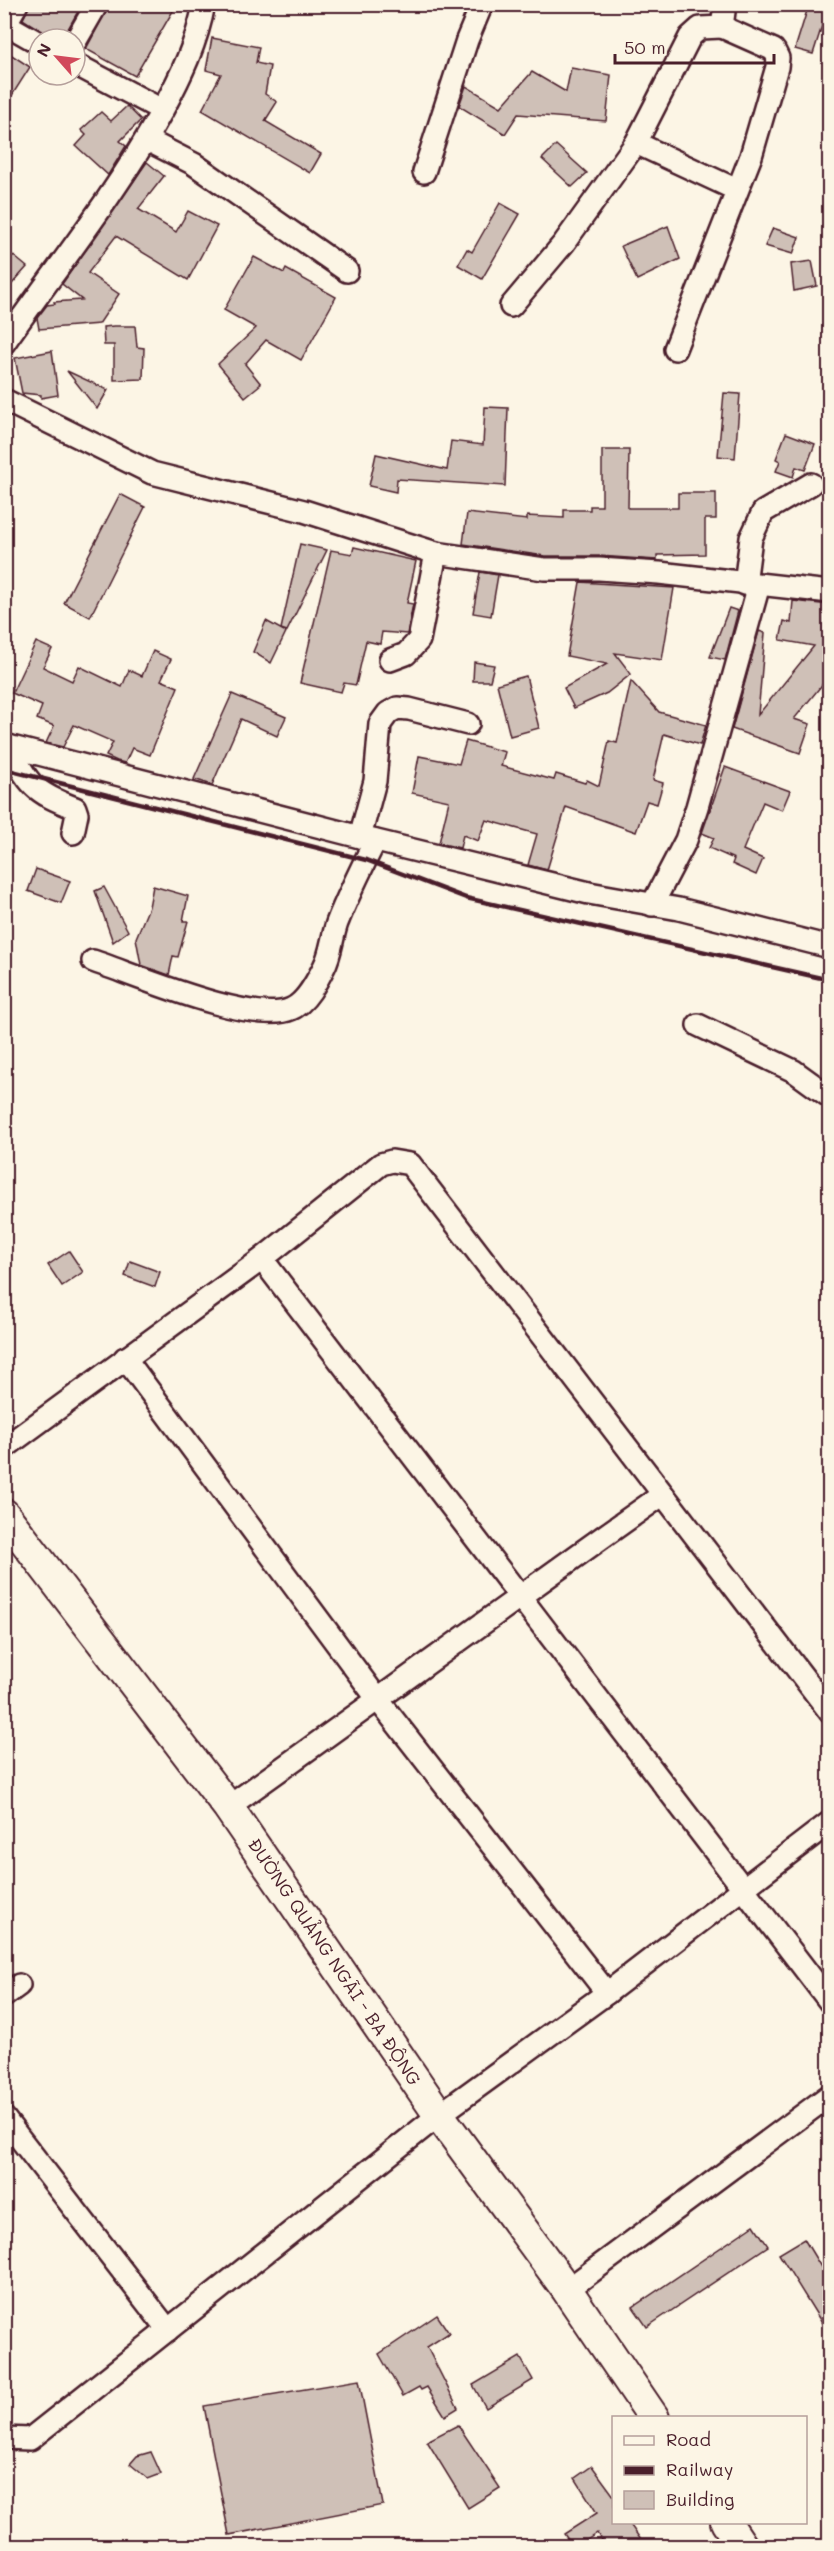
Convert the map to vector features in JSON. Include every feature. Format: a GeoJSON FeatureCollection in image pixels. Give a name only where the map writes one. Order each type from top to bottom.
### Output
{"type":"FeatureCollection","features":[{"type":"Feature","properties":{"kind":"main road","name":"ĐƯỜNG QUẢNG NGÃI - BA ĐỘNG"},"geometry":{"type":"LineString","coordinates":[[4,1514],[228,1806],[439,2115],[567,2290],[653,2416]]}},
{"type":"Feature","properties":{"kind":"main road"},"geometry":{"type":"LineString","coordinates":[[727,2524],[742,2547]]}},
{"type":"Feature","properties":{"kind":"street"},"geometry":{"type":"LineString","coordinates":[[18,4],[5,23],[27,36]]}},
{"type":"Feature","properties":{"kind":"street"},"geometry":{"type":"LineString","coordinates":[[84,27],[97,4]]}},
{"type":"Feature","properties":{"kind":"street"},"geometry":{"type":"LineString","coordinates":[[4,342],[147,141],[189,58],[199,32],[204,4]]}},
{"type":"Feature","properties":{"kind":"street"},"geometry":{"type":"LineString","coordinates":[[424,172],[467,40],[482,4]]}},
{"type":"Feature","properties":{"kind":"street"},"geometry":{"type":"LineString","coordinates":[[722,27],[725,4]]}},
{"type":"Feature","properties":{"kind":"street"},"geometry":{"type":"LineString","coordinates":[[511,306],[564,243],[636,143],[690,37],[700,28],[722,27],[774,50],[778,57],[762,123],[675,349]]}},
{"type":"Feature","properties":{"kind":"street"},"geometry":{"type":"LineString","coordinates":[[87,70],[162,110]]}},
{"type":"Feature","properties":{"kind":"street"},"geometry":{"type":"LineString","coordinates":[[147,141],[194,164],[347,271]]}},
{"type":"Feature","properties":{"kind":"street"},"geometry":{"type":"LineString","coordinates":[[636,143],[737,190]]}},
{"type":"Feature","properties":{"kind":"street"},"geometry":{"type":"LineString","coordinates":[[4,400],[153,473],[304,511],[436,553],[544,568],[658,573],[830,592]]}},
{"type":"Feature","properties":{"kind":"street"},"geometry":{"type":"LineString","coordinates":[[652,905],[686,840],[697,807],[752,584],[752,538],[763,512],[811,484]]}},
{"type":"Feature","properties":{"kind":"street"},"geometry":{"type":"LineString","coordinates":[[390,660],[406,654],[419,640],[436,553]]}},
{"type":"Feature","properties":{"kind":"street"},"geometry":{"type":"LineString","coordinates":[[93,961],[191,995],[237,1007],[267,1013],[293,1009],[308,995],[326,965],[336,926],[368,839],[380,724],[388,713],[398,708],[468,724]]}},
{"type":"Feature","properties":{"kind":"street"},"geometry":{"type":"LineString","coordinates":[[7,745],[368,839],[589,892],[679,909],[830,947]]}},
{"type":"Feature","properties":{"kind":"street"},"geometry":{"type":"LineString","coordinates":[[7,745],[23,774],[40,794],[75,808],[77,814],[73,833]]}},
{"type":"Feature","properties":{"kind":"street"},"geometry":{"type":"LineString","coordinates":[[698,1025],[794,1071],[830,1097]]}},
{"type":"Feature","properties":{"kind":"street"},"geometry":{"type":"LineString","coordinates":[[4,1448],[262,1259],[381,1164],[392,1161],[410,1164],[830,1712]]}},
{"type":"Feature","properties":{"kind":"street"},"geometry":{"type":"LineString","coordinates":[[262,1259],[521,1595],[742,1890],[830,2002]]}},
{"type":"Feature","properties":{"kind":"street"},"geometry":{"type":"LineString","coordinates":[[124,1358],[379,1701],[607,1993]]}},
{"type":"Feature","properties":{"kind":"street"},"geometry":{"type":"LineString","coordinates":[[228,1806],[379,1701],[521,1595],[662,1495]]}},
{"type":"Feature","properties":{"kind":"street"},"geometry":{"type":"LineString","coordinates":[[4,2438],[30,2439],[439,2115],[607,1993],[830,1822]]}},
{"type":"Feature","properties":{"kind":"street"},"geometry":{"type":"LineString","coordinates":[[567,2290],[830,2095]]}},
{"type":"Feature","properties":{"kind":"street"},"geometry":{"type":"LineString","coordinates":[[4,2118],[168,2330]]}},
{"type":"Feature","properties":{"kind":"building"},"geometry":{"type":"Polygon","coordinates":[[[30,4],[82,4],[69,27],[35,27],[23,19],[30,4]]]}},
{"type":"Feature","properties":{"kind":"building"},"geometry":{"type":"Polygon","coordinates":[[[110,4],[177,4],[135,76],[87,50],[110,4]]]}},
{"type":"Feature","properties":{"kind":"building"},"geometry":{"type":"Polygon","coordinates":[[[809,4],[829,4],[813,54],[795,49],[809,4]]]}},
{"type":"Feature","properties":{"kind":"building"},"geometry":{"type":"Polygon","coordinates":[[[212,38],[259,47],[256,63],[270,66],[265,94],[277,102],[265,121],[321,154],[310,173],[202,110],[221,74],[206,70],[212,38]]]}},
{"type":"Feature","properties":{"kind":"building"},"geometry":{"type":"Polygon","coordinates":[[[4,50],[27,65],[27,72],[4,108],[4,50]]]}},
{"type":"Feature","properties":{"kind":"building"},"geometry":{"type":"Polygon","coordinates":[[[571,68],[611,75],[606,121],[518,114],[505,134],[459,106],[466,86],[501,107],[532,72],[566,92],[571,68]]]}},
{"type":"Feature","properties":{"kind":"building"},"geometry":{"type":"Polygon","coordinates":[[[127,106],[141,120],[120,141],[126,146],[108,175],[76,146],[86,135],[81,130],[101,112],[111,121],[127,106]]]}},
{"type":"Feature","properties":{"kind":"building"},"geometry":{"type":"Polygon","coordinates":[[[556,145],[587,173],[572,187],[542,159],[556,145]]]}},
{"type":"Feature","properties":{"kind":"building"},"geometry":{"type":"Polygon","coordinates":[[[147,162],[164,176],[138,209],[176,232],[188,211],[217,226],[188,280],[116,236],[88,273],[119,294],[99,324],[39,329],[37,318],[47,305],[55,304],[54,302],[82,300],[62,284],[147,162]]]}},
{"type":"Feature","properties":{"kind":"building"},"geometry":{"type":"Polygon","coordinates":[[[500,203],[520,214],[482,279],[458,265],[467,249],[472,252],[500,203]]]}},
{"type":"Feature","properties":{"kind":"building"},"geometry":{"type":"Polygon","coordinates":[[[668,226],[680,259],[637,280],[621,246],[668,226]]]}},
{"type":"Feature","properties":{"kind":"building"},"geometry":{"type":"Polygon","coordinates":[[[773,228],[799,237],[793,254],[765,246],[773,228]]]}},
{"type":"Feature","properties":{"kind":"building"},"geometry":{"type":"Polygon","coordinates":[[[4,248],[27,267],[4,293],[4,248]]]}},
{"type":"Feature","properties":{"kind":"building"},"geometry":{"type":"Polygon","coordinates":[[[254,257],[284,273],[286,269],[336,297],[301,360],[266,340],[245,364],[261,384],[245,397],[218,364],[256,328],[224,310],[254,257]]]}},
{"type":"Feature","properties":{"kind":"building"},"geometry":{"type":"Polygon","coordinates":[[[812,261],[817,286],[794,291],[791,264],[812,261]]]}},
{"type":"Feature","properties":{"kind":"building"},"geometry":{"type":"Polygon","coordinates":[[[135,326],[137,347],[144,348],[143,379],[114,380],[114,345],[104,345],[103,327],[135,326]]]}},
{"type":"Feature","properties":{"kind":"building"},"geometry":{"type":"Polygon","coordinates":[[[52,351],[58,395],[41,398],[41,395],[22,393],[15,358],[52,351]]]}},
{"type":"Feature","properties":{"kind":"building"},"geometry":{"type":"Polygon","coordinates":[[[67,371],[108,390],[97,409],[67,371]]]}},
{"type":"Feature","properties":{"kind":"building"},"geometry":{"type":"Polygon","coordinates":[[[724,393],[740,394],[735,458],[718,456],[724,393]]]}},
{"type":"Feature","properties":{"kind":"building"},"geometry":{"type":"Polygon","coordinates":[[[485,407],[508,408],[505,486],[397,479],[396,492],[369,486],[376,454],[447,470],[451,441],[483,445],[485,407]]]}},
{"type":"Feature","properties":{"kind":"building"},"geometry":{"type":"Polygon","coordinates":[[[786,433],[815,444],[805,470],[796,467],[793,477],[776,471],[780,461],[776,459],[786,433]]]}},
{"type":"Feature","properties":{"kind":"building"},"geometry":{"type":"Polygon","coordinates":[[[602,450],[629,450],[628,508],[678,508],[678,493],[716,493],[716,519],[705,519],[705,554],[657,555],[657,560],[599,556],[545,556],[463,544],[467,513],[527,520],[527,516],[564,518],[564,510],[590,510],[590,506],[602,506],[602,450]]]}},
{"type":"Feature","properties":{"kind":"building"},"geometry":{"type":"Polygon","coordinates":[[[120,494],[145,507],[90,617],[64,603],[120,494]]]}},
{"type":"Feature","properties":{"kind":"building"},"geometry":{"type":"Polygon","coordinates":[[[300,544],[327,550],[287,631],[281,629],[300,544]]]}},
{"type":"Feature","properties":{"kind":"building"},"geometry":{"type":"Polygon","coordinates":[[[354,547],[416,561],[407,603],[413,604],[407,634],[382,632],[380,644],[366,641],[356,685],[344,683],[341,692],[300,683],[331,550],[352,554],[354,547]]]}},
{"type":"Feature","properties":{"kind":"building"},"geometry":{"type":"Polygon","coordinates":[[[480,572],[498,575],[491,616],[473,613],[480,572]]]}},
{"type":"Feature","properties":{"kind":"building"},"geometry":{"type":"Polygon","coordinates":[[[580,582],[674,588],[662,660],[615,653],[631,674],[607,693],[574,708],[564,688],[607,664],[567,656],[580,582]]]}},
{"type":"Feature","properties":{"kind":"building"},"geometry":{"type":"Polygon","coordinates":[[[793,601],[830,605],[830,675],[794,719],[810,724],[800,753],[732,729],[759,631],[765,633],[758,715],[814,646],[780,640],[784,621],[791,623],[793,601]]]}},
{"type":"Feature","properties":{"kind":"building"},"geometry":{"type":"Polygon","coordinates":[[[729,608],[738,611],[725,660],[710,657],[729,608]]]}},
{"type":"Feature","properties":{"kind":"building"},"geometry":{"type":"Polygon","coordinates":[[[266,621],[286,632],[271,663],[253,652],[266,621]]]}},
{"type":"Feature","properties":{"kind":"building"},"geometry":{"type":"Polygon","coordinates":[[[36,642],[52,649],[43,667],[72,681],[79,666],[122,687],[129,670],[142,676],[153,651],[171,659],[161,680],[178,687],[150,755],[132,748],[125,763],[117,761],[106,756],[113,742],[74,725],[63,747],[46,743],[54,726],[37,719],[42,706],[12,693],[36,642]]]}},
{"type":"Feature","properties":{"kind":"building"},"geometry":{"type":"Polygon","coordinates":[[[474,662],[494,665],[490,681],[473,681],[474,662]]]}},
{"type":"Feature","properties":{"kind":"building"},"geometry":{"type":"Polygon","coordinates":[[[526,676],[539,728],[510,736],[497,684],[526,676]]]}},
{"type":"Feature","properties":{"kind":"building"},"geometry":{"type":"Polygon","coordinates":[[[631,681],[659,712],[706,725],[700,745],[664,734],[653,780],[663,783],[657,804],[647,801],[636,832],[566,807],[547,870],[528,865],[537,834],[486,820],[478,841],[463,835],[460,848],[439,843],[449,801],[412,793],[419,756],[459,764],[466,741],[505,752],[501,766],[554,780],[556,774],[585,783],[587,780],[599,786],[609,741],[617,743],[631,681]]]}},
{"type":"Feature","properties":{"kind":"building"},"geometry":{"type":"Polygon","coordinates":[[[232,694],[286,717],[277,736],[241,719],[212,785],[194,779],[232,694]]]}},
{"type":"Feature","properties":{"kind":"building"},"geometry":{"type":"Polygon","coordinates":[[[725,767],[790,791],[782,810],[763,802],[743,850],[763,859],[756,875],[732,864],[734,859],[709,848],[714,838],[702,833],[725,767]]]}},
{"type":"Feature","properties":{"kind":"building"},"geometry":{"type":"Polygon","coordinates":[[[36,869],[70,881],[61,903],[28,891],[36,869]]]}},
{"type":"Feature","properties":{"kind":"building"},"geometry":{"type":"Polygon","coordinates":[[[153,886],[188,896],[183,921],[188,921],[178,957],[173,956],[169,975],[141,965],[136,938],[149,907],[153,886]]]}},
{"type":"Feature","properties":{"kind":"building"},"geometry":{"type":"Polygon","coordinates":[[[104,887],[128,931],[113,942],[95,891],[104,887]]]}},
{"type":"Feature","properties":{"kind":"building"},"geometry":{"type":"Polygon","coordinates":[[[69,1251],[83,1272],[62,1286],[48,1265],[69,1251]]]}},
{"type":"Feature","properties":{"kind":"building"},"geometry":{"type":"Polygon","coordinates":[[[130,1261],[160,1272],[155,1287],[125,1276],[130,1261]]]}},
{"type":"Feature","properties":{"kind":"building"},"geometry":{"type":"Polygon","coordinates":[[[754,2225],[768,2246],[647,2327],[633,2307],[754,2225]]]}},
{"type":"Feature","properties":{"kind":"building"},"geometry":{"type":"Polygon","coordinates":[[[804,2239],[830,2282],[830,2336],[779,2254],[804,2239]]]}},
{"type":"Feature","properties":{"kind":"building"},"geometry":{"type":"Polygon","coordinates":[[[437,2315],[449,2333],[427,2347],[458,2408],[445,2416],[427,2387],[421,2390],[419,2387],[403,2396],[379,2354],[437,2315]]]}},
{"type":"Feature","properties":{"kind":"building"},"geometry":{"type":"Polygon","coordinates":[[[520,2357],[533,2380],[486,2408],[473,2385],[520,2357]]]}},
{"type":"Feature","properties":{"kind":"building"},"geometry":{"type":"Polygon","coordinates":[[[359,2380],[383,2505],[229,2535],[204,2406],[359,2380]]]}},
{"type":"Feature","properties":{"kind":"building"},"geometry":{"type":"Polygon","coordinates":[[[458,2425],[500,2488],[468,2508],[427,2441],[458,2425]]]}},
{"type":"Feature","properties":{"kind":"building"},"geometry":{"type":"Polygon","coordinates":[[[151,2452],[161,2474],[148,2479],[130,2464],[137,2456],[151,2452]]]}},
{"type":"Feature","properties":{"kind":"building"},"geometry":{"type":"Polygon","coordinates":[[[592,2466],[612,2493],[612,2524],[630,2524],[646,2547],[605,2547],[597,2533],[577,2547],[573,2547],[564,2534],[597,2513],[575,2478],[592,2466]]]}},
{"type":"Feature","properties":{"kind":"railway"},"geometry":{"type":"LineString","coordinates":[[4,769],[366,860],[466,898],[830,980]]}}]}
